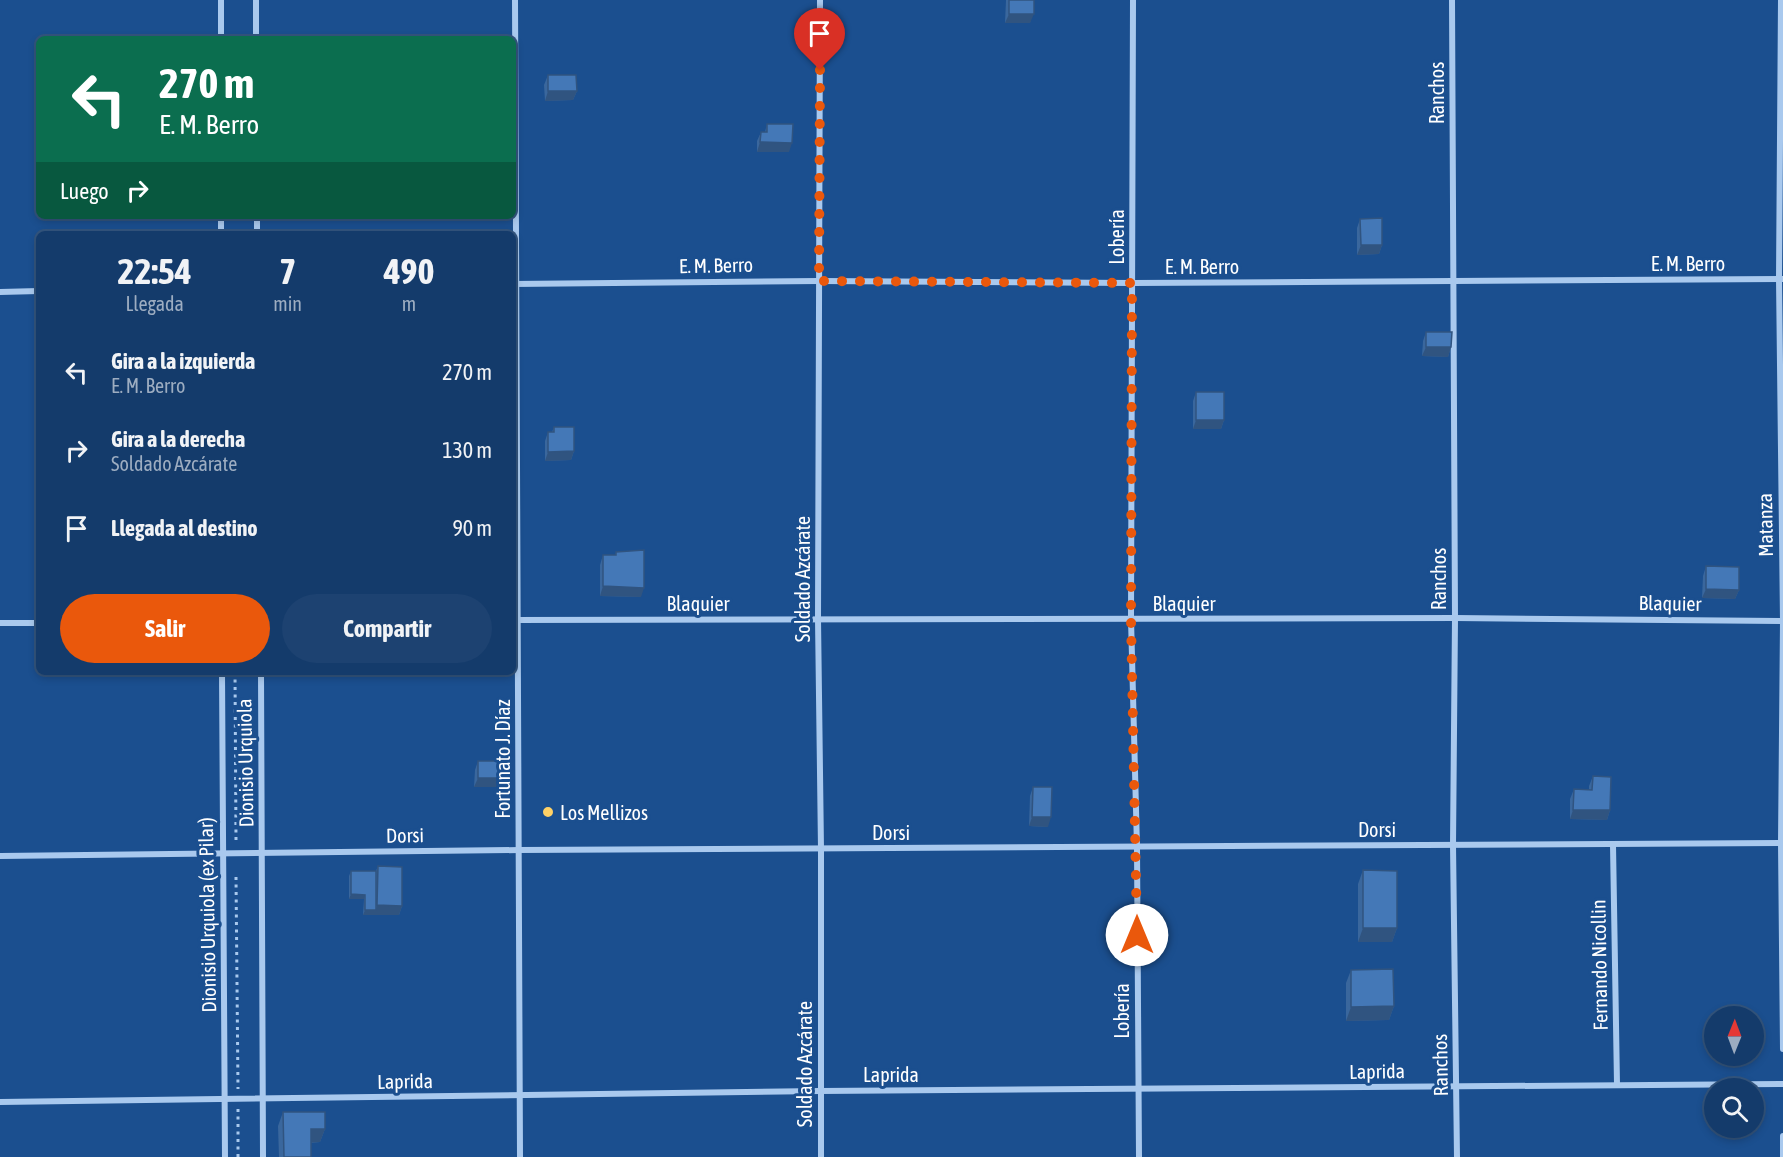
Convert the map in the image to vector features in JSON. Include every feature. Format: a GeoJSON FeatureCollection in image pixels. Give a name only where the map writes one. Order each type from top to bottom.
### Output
{"type":"FeatureCollection","features":[{"type":"Feature","properties":{"kind":"street"},"geometry":{"type":"LineString","coordinates":[[221,0],[221,36]]}},
{"type":"Feature","properties":{"kind":"street"},"geometry":{"type":"LineString","coordinates":[[256,0],[256,36]]}},
{"type":"Feature","properties":{"kind":"street","name":"Fortunato J. Díaz"},"geometry":{"type":"LineString","coordinates":[[514,0],[514,36]]}},
{"type":"Feature","properties":{"kind":"street","name":"Soldado Azcárate"},"geometry":{"type":"LineString","coordinates":[[820,0],[818,619],[821,1157]]}},
{"type":"Feature","properties":{"kind":"street","name":"Lobería"},"geometry":{"type":"LineString","coordinates":[[1133,0],[1131,619],[1137,847],[1139,1157]]}},
{"type":"Feature","properties":{"kind":"street","name":"Ranchos"},"geometry":{"type":"LineString","coordinates":[[1452,0],[1455,618],[1453,844],[1457,1157]]}},
{"type":"Feature","properties":{"kind":"street","name":"Matanza"},"geometry":{"type":"LineString","coordinates":[[1781,0],[1783,1049]]}},
{"type":"Feature","properties":{"kind":"street","name":"E. M. Berro"},"geometry":{"type":"LineString","coordinates":[[516,284],[1781,279]]}},
{"type":"Feature","properties":{"kind":"street"},"geometry":{"type":"LineString","coordinates":[[0,292],[36,291]]}},
{"type":"Feature","properties":{"kind":"street","name":"Blaquier"},"geometry":{"type":"LineString","coordinates":[[516,620],[1455,618],[1783,621]]}},
{"type":"Feature","properties":{"kind":"street","name":"Fortunato J. Díaz"},"geometry":{"type":"LineString","coordinates":[[516,620],[520,1157]]}},
{"type":"Feature","properties":{"kind":"street"},"geometry":{"type":"LineString","coordinates":[[0,623],[36,623]]}},
{"type":"Feature","properties":{"kind":"street","name":"Dionisio Urquiola (ex Pilar)"},"geometry":{"type":"LineString","coordinates":[[222,675],[225,1157]]}},
{"type":"Feature","properties":{"kind":"street","name":"Dionisio Urquiola"},"geometry":{"type":"LineString","coordinates":[[261,675],[262,853]]}},
{"type":"Feature","properties":{"kind":"street","name":"Dorsi"},"geometry":{"type":"LineString","coordinates":[[0,856],[519,850],[1782,843]]}},
{"type":"Feature","properties":{"kind":"street","name":"Fernando Nicollin"},"geometry":{"type":"LineString","coordinates":[[1613,845],[1617,1084]]}},
{"type":"Feature","properties":{"kind":"street"},"geometry":{"type":"LineString","coordinates":[[262,853],[263,1157]]}},
{"type":"Feature","properties":{"kind":"street","name":"Laprida"},"geometry":{"type":"LineString","coordinates":[[0,1102],[820,1091],[1783,1084]]}},
{"type":"Feature","properties":{"kind":"street"},"geometry":{"type":"LineString","coordinates":[[1783,1136],[1783,1157]]}},
{"type":"Feature","properties":{"kind":"path"},"geometry":{"type":"LineString","coordinates":[[235,675],[238,1157]]}},
{"type":"Feature","properties":{"kind":"building"},"geometry":{"type":"Polygon","coordinates":[[[1009,0],[1034,0],[1034,14],[1009,14],[1009,0]]]}},
{"type":"Feature","properties":{"kind":"building"},"geometry":{"type":"Polygon","coordinates":[[[548,75],[576,75],[577,91],[548,91],[548,75]]]}},
{"type":"Feature","properties":{"kind":"building"},"geometry":{"type":"Polygon","coordinates":[[[767,124],[793,124],[792,143],[760,142],[761,132],[767,132],[767,124]]]}},
{"type":"Feature","properties":{"kind":"building"},"geometry":{"type":"Polygon","coordinates":[[[1382,218],[1382,245],[1361,245],[1360,219],[1382,218]]]}},
{"type":"Feature","properties":{"kind":"building"},"geometry":{"type":"Polygon","coordinates":[[[1426,332],[1452,332],[1451,347],[1426,347],[1426,332]]]}},
{"type":"Feature","properties":{"kind":"building"},"geometry":{"type":"Polygon","coordinates":[[[1196,392],[1224,392],[1224,420],[1196,420],[1196,392]]]}},
{"type":"Feature","properties":{"kind":"building"},"geometry":{"type":"Polygon","coordinates":[[[554,427],[574,427],[574,451],[548,452],[548,432],[554,432],[554,427]]]}},
{"type":"Feature","properties":{"kind":"building"},"geometry":{"type":"Polygon","coordinates":[[[644,550],[644,588],[603,586],[603,555],[644,550]]]}},
{"type":"Feature","properties":{"kind":"building"},"geometry":{"type":"Polygon","coordinates":[[[1706,566],[1739,567],[1739,590],[1706,589],[1706,566]]]}},
{"type":"Feature","properties":{"kind":"building"},"geometry":{"type":"Polygon","coordinates":[[[478,761],[504,761],[504,778],[478,778],[478,761]]]}},
{"type":"Feature","properties":{"kind":"building"},"geometry":{"type":"Polygon","coordinates":[[[1593,776],[1611,777],[1610,810],[1573,810],[1574,789],[1592,790],[1593,776]]]}},
{"type":"Feature","properties":{"kind":"building"},"geometry":{"type":"Polygon","coordinates":[[[1033,787],[1052,787],[1051,817],[1032,817],[1033,787]]]}},
{"type":"Feature","properties":{"kind":"building"},"geometry":{"type":"Polygon","coordinates":[[[378,866],[402,867],[402,906],[377,905],[378,866]]]}},
{"type":"Feature","properties":{"kind":"building"},"geometry":{"type":"Polygon","coordinates":[[[1363,870],[1397,871],[1397,928],[1363,928],[1363,870]]]}},
{"type":"Feature","properties":{"kind":"building"},"geometry":{"type":"Polygon","coordinates":[[[351,871],[376,871],[376,910],[365,910],[365,895],[351,894],[351,871]]]}},
{"type":"Feature","properties":{"kind":"building"},"geometry":{"type":"Polygon","coordinates":[[[1393,969],[1394,1006],[1351,1007],[1351,970],[1393,969]]]}},
{"type":"Feature","properties":{"kind":"building"},"geometry":{"type":"Polygon","coordinates":[[[283,1112],[325,1112],[325,1129],[311,1129],[311,1157],[284,1157],[283,1112]]]}},
{"type":"Feature","properties":{"kind":"place","name":"Los Mellizos"},"geometry":{"type":"Point","coordinates":[548,812]}},
{"type":"Feature","properties":{"kind":"route"},"geometry":{"type":"LineString","coordinates":[[820,70],[819,281],[1132,283],[1131,619],[1137,935]]}}]}
